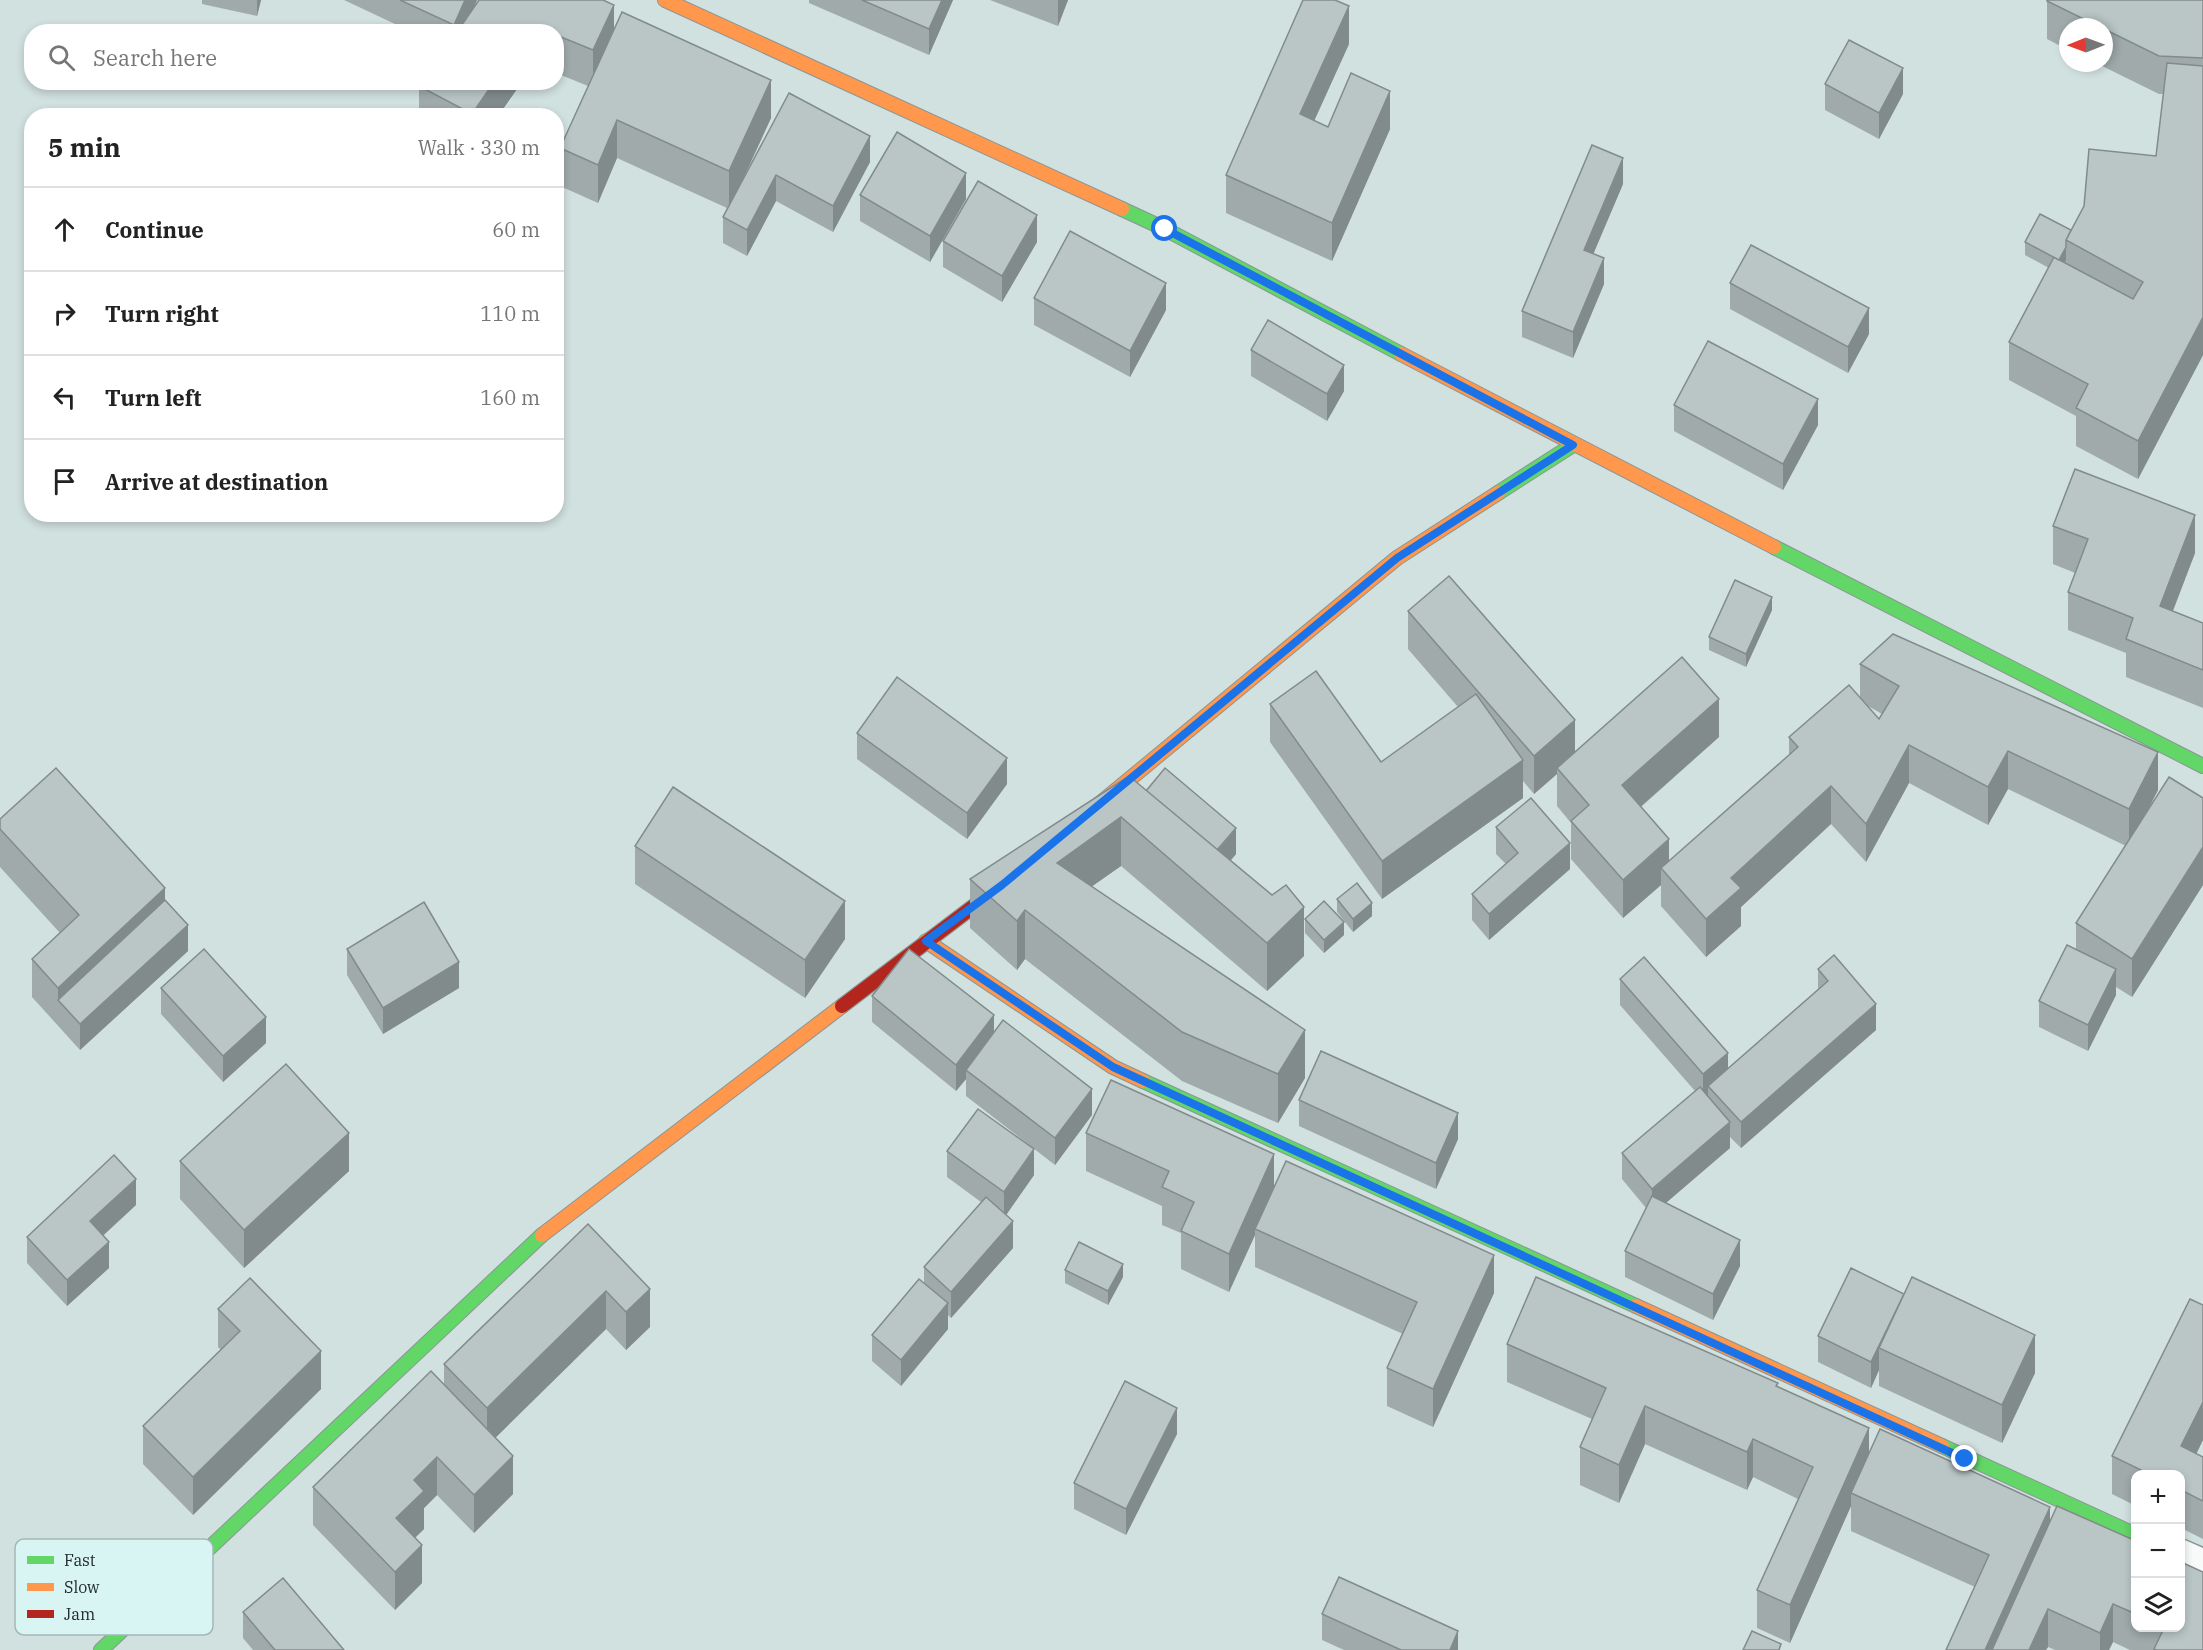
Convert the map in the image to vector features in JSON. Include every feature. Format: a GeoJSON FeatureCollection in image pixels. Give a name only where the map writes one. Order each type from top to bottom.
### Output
{"type":"FeatureCollection","features":[{"type":"Feature","properties":{"kind":"street"},"geometry":{"type":"LineString","coordinates":[[665,0],[1165,229],[1573,445],[2203,766]]}},
{"type":"Feature","properties":{"kind":"street"},"geometry":{"type":"LineString","coordinates":[[1085,816],[1397,558],[1573,445]]}},
{"type":"Feature","properties":{"kind":"street"},"geometry":{"type":"LineString","coordinates":[[213,1544],[531,1243],[1021,869]]}},
{"type":"Feature","properties":{"kind":"street"},"geometry":{"type":"LineString","coordinates":[[926,941],[1113,1067],[2131,1533]]}},
{"type":"Feature","properties":{"kind":"street"},"geometry":{"type":"LineString","coordinates":[[2185,1558],[2203,1566]]}},
{"type":"Feature","properties":{"kind":"street"},"geometry":{"type":"LineString","coordinates":[[101,1650],[117,1635]]}},
{"type":"Feature","properties":{"kind":"building"},"geometry":{"type":"Polygon","coordinates":[[[400,0],[465,0],[454,24],[400,0]]]}},
{"type":"Feature","properties":{"kind":"building"},"geometry":{"type":"Polygon","coordinates":[[[479,0],[603,0],[614,5],[593,50],[564,38],[564,24],[462,24],[479,0]]]}},
{"type":"Feature","properties":{"kind":"building"},"geometry":{"type":"Polygon","coordinates":[[[862,0],[942,0],[929,29],[862,0]]]}},
{"type":"Feature","properties":{"kind":"building"},"geometry":{"type":"Polygon","coordinates":[[[1303,0],[1335,0],[1349,6],[1300,114],[1328,127],[1351,73],[1390,91],[1332,223],[1226,175],[1303,0]]]}},
{"type":"Feature","properties":{"kind":"building"},"geometry":{"type":"Polygon","coordinates":[[[2203,0],[2203,58],[2159,56],[2113,33],[2113,18],[2082,18],[2047,1],[2203,0]]]}},
{"type":"Feature","properties":{"kind":"building"},"geometry":{"type":"Polygon","coordinates":[[[622,12],[771,80],[729,171],[617,120],[598,165],[564,150],[564,139],[622,12]]]}},
{"type":"Feature","properties":{"kind":"building"},"geometry":{"type":"Polygon","coordinates":[[[1849,40],[1903,68],[1879,113],[1825,84],[1849,40]]]}},
{"type":"Feature","properties":{"kind":"building"},"geometry":{"type":"Polygon","coordinates":[[[2167,63],[2203,66],[2203,317],[2138,441],[2076,408],[2088,384],[2009,342],[2054,257],[2133,299],[2143,282],[2066,240],[2084,206],[2089,149],[2156,156],[2167,63]]]}},
{"type":"Feature","properties":{"kind":"building"},"geometry":{"type":"Polygon","coordinates":[[[427,90],[488,90],[476,108],[461,108],[427,90]]]}},
{"type":"Feature","properties":{"kind":"building"},"geometry":{"type":"Polygon","coordinates":[[[789,93],[870,136],[833,206],[776,175],[747,230],[723,217],[789,93]]]}},
{"type":"Feature","properties":{"kind":"building"},"geometry":{"type":"Polygon","coordinates":[[[897,132],[966,173],[930,236],[860,195],[897,132]]]}},
{"type":"Feature","properties":{"kind":"building"},"geometry":{"type":"Polygon","coordinates":[[[1592,145],[1623,158],[1584,250],[1604,258],[1573,332],[1522,311],[1592,145]]]}},
{"type":"Feature","properties":{"kind":"building"},"geometry":{"type":"Polygon","coordinates":[[[978,181],[1037,215],[1002,276],[943,241],[978,181]]]}},
{"type":"Feature","properties":{"kind":"building"},"geometry":{"type":"Polygon","coordinates":[[[2040,214],[2071,230],[2059,260],[2025,242],[2040,214]]]}},
{"type":"Feature","properties":{"kind":"building"},"geometry":{"type":"Polygon","coordinates":[[[1070,231],[1166,283],[1130,351],[1034,298],[1070,231]]]}},
{"type":"Feature","properties":{"kind":"building"},"geometry":{"type":"Polygon","coordinates":[[[1751,245],[1869,308],[1848,347],[1730,283],[1751,245]]]}},
{"type":"Feature","properties":{"kind":"building"},"geometry":{"type":"Polygon","coordinates":[[[1268,320],[1344,365],[1327,394],[1251,350],[1268,320]]]}},
{"type":"Feature","properties":{"kind":"building"},"geometry":{"type":"Polygon","coordinates":[[[1708,341],[1818,399],[1783,464],[1674,405],[1708,341]]]}},
{"type":"Feature","properties":{"kind":"building"},"geometry":{"type":"Polygon","coordinates":[[[2075,469],[2195,515],[2160,606],[2203,623],[2203,670],[2126,639],[2133,618],[2068,592],[2088,539],[2053,526],[2075,469]]]}},
{"type":"Feature","properties":{"kind":"building"},"geometry":{"type":"Polygon","coordinates":[[[1449,576],[1575,720],[1534,756],[1408,611],[1449,576]]]}},
{"type":"Feature","properties":{"kind":"building"},"geometry":{"type":"Polygon","coordinates":[[[1735,580],[1772,597],[1746,654],[1709,637],[1735,580]]]}},
{"type":"Feature","properties":{"kind":"building"},"geometry":{"type":"Polygon","coordinates":[[[1893,634],[2158,752],[2129,809],[2008,751],[1988,787],[1909,745],[1866,824],[1831,786],[1731,878],[1741,888],[1706,919],[1661,868],[1798,747],[1789,737],[1849,685],[1879,719],[1899,686],[1860,664],[1893,634]]]}},
{"type":"Feature","properties":{"kind":"building"},"geometry":{"type":"Polygon","coordinates":[[[1682,657],[1719,699],[1622,785],[1669,839],[1623,880],[1571,821],[1589,805],[1557,768],[1682,657]]]}},
{"type":"Feature","properties":{"kind":"building"},"geometry":{"type":"Polygon","coordinates":[[[1316,671],[1381,762],[1476,694],[1523,760],[1382,861],[1270,704],[1316,671]]]}},
{"type":"Feature","properties":{"kind":"building"},"geometry":{"type":"Polygon","coordinates":[[[897,677],[1007,758],[967,813],[857,733],[897,677]]]}},
{"type":"Feature","properties":{"kind":"building"},"geometry":{"type":"Polygon","coordinates":[[[56,768],[165,888],[58,988],[32,959],[79,915],[0,829],[0,819],[56,768]]]}},
{"type":"Feature","properties":{"kind":"building"},"geometry":{"type":"Polygon","coordinates":[[[1165,768],[1236,828],[1217,850],[1146,791],[1165,768]]]}},
{"type":"Feature","properties":{"kind":"building"},"geometry":{"type":"Polygon","coordinates":[[[1129,776],[1272,895],[1286,885],[1304,907],[1267,943],[1121,817],[1057,863],[1305,1030],[1278,1074],[1182,1032],[1025,910],[1017,921],[970,879],[1129,776]]]}},
{"type":"Feature","properties":{"kind":"building"},"geometry":{"type":"Polygon","coordinates":[[[2169,777],[2203,798],[2203,847],[2132,959],[2076,923],[2169,777]]]}},
{"type":"Feature","properties":{"kind":"building"},"geometry":{"type":"Polygon","coordinates":[[[673,787],[845,901],[805,960],[635,846],[673,787]]]}},
{"type":"Feature","properties":{"kind":"building"},"geometry":{"type":"Polygon","coordinates":[[[1531,798],[1570,843],[1489,914],[1472,894],[1518,853],[1496,827],[1531,798]]]}},
{"type":"Feature","properties":{"kind":"building"},"geometry":{"type":"Polygon","coordinates":[[[1357,883],[1372,903],[1353,919],[1337,899],[1357,883]]]}},
{"type":"Feature","properties":{"kind":"building"},"geometry":{"type":"Polygon","coordinates":[[[165,900],[188,925],[80,1024],[58,1000],[165,900]]]}},
{"type":"Feature","properties":{"kind":"building"},"geometry":{"type":"Polygon","coordinates":[[[1324,901],[1344,922],[1324,940],[1305,919],[1324,901]]]}},
{"type":"Feature","properties":{"kind":"building"},"geometry":{"type":"Polygon","coordinates":[[[424,902],[459,962],[383,1008],[347,949],[424,902]]]}},
{"type":"Feature","properties":{"kind":"building"},"geometry":{"type":"Polygon","coordinates":[[[2067,945],[2116,969],[2088,1025],[2039,1001],[2067,945]]]}},
{"type":"Feature","properties":{"kind":"building"},"geometry":{"type":"Polygon","coordinates":[[[204,949],[266,1017],[223,1056],[161,988],[204,949]]]}},
{"type":"Feature","properties":{"kind":"building"},"geometry":{"type":"Polygon","coordinates":[[[909,949],[994,1015],[956,1065],[872,996],[909,949]]]}},
{"type":"Feature","properties":{"kind":"building"},"geometry":{"type":"Polygon","coordinates":[[[1834,955],[1876,1004],[1741,1122],[1708,1086],[1828,981],[1818,969],[1834,955]]]}},
{"type":"Feature","properties":{"kind":"building"},"geometry":{"type":"Polygon","coordinates":[[[1644,957],[1728,1053],[1703,1074],[1620,979],[1644,957]]]}},
{"type":"Feature","properties":{"kind":"building"},"geometry":{"type":"Polygon","coordinates":[[[1003,1020],[1092,1089],[1055,1138],[966,1070],[1003,1020]]]}},
{"type":"Feature","properties":{"kind":"building"},"geometry":{"type":"Polygon","coordinates":[[[1321,1051],[1458,1113],[1436,1163],[1299,1100],[1321,1051]]]}},
{"type":"Feature","properties":{"kind":"building"},"geometry":{"type":"Polygon","coordinates":[[[286,1064],[349,1133],[244,1230],[180,1161],[286,1064]]]}},
{"type":"Feature","properties":{"kind":"building"},"geometry":{"type":"Polygon","coordinates":[[[1111,1080],[1274,1154],[1229,1254],[1181,1231],[1194,1202],[1162,1187],[1169,1171],[1086,1133],[1111,1080]]]}},
{"type":"Feature","properties":{"kind":"building"},"geometry":{"type":"Polygon","coordinates":[[[1700,1087],[1730,1122],[1652,1189],[1622,1153],[1700,1087]]]}},
{"type":"Feature","properties":{"kind":"building"},"geometry":{"type":"Polygon","coordinates":[[[978,1109],[1034,1149],[1004,1192],[947,1151],[978,1109]]]}},
{"type":"Feature","properties":{"kind":"building"},"geometry":{"type":"Polygon","coordinates":[[[114,1155],[136,1179],[90,1221],[109,1242],[67,1280],[27,1237],[114,1155]]]}},
{"type":"Feature","properties":{"kind":"building"},"geometry":{"type":"Polygon","coordinates":[[[1286,1161],[1494,1255],[1433,1389],[1387,1368],[1417,1302],[1255,1229],[1286,1161]]]}},
{"type":"Feature","properties":{"kind":"building"},"geometry":{"type":"Polygon","coordinates":[[[1652,1196],[1740,1240],[1713,1294],[1625,1251],[1652,1196]]]}},
{"type":"Feature","properties":{"kind":"building"},"geometry":{"type":"Polygon","coordinates":[[[986,1197],[1013,1221],[951,1292],[924,1267],[986,1197]]]}},
{"type":"Feature","properties":{"kind":"building"},"geometry":{"type":"Polygon","coordinates":[[[588,1224],[650,1289],[626,1312],[606,1291],[487,1408],[444,1364],[588,1224]]]}},
{"type":"Feature","properties":{"kind":"building"},"geometry":{"type":"Polygon","coordinates":[[[1079,1242],[1123,1264],[1108,1291],[1065,1270],[1079,1242]]]}},
{"type":"Feature","properties":{"kind":"building"},"geometry":{"type":"Polygon","coordinates":[[[1851,1268],[1904,1294],[1871,1362],[1818,1336],[1851,1268]]]}},
{"type":"Feature","properties":{"kind":"building"},"geometry":{"type":"Polygon","coordinates":[[[1536,1277],[1778,1383],[1776,1386],[1869,1428],[1790,1605],[1757,1590],[1813,1467],[1753,1439],[1747,1452],[1645,1406],[1619,1465],[1580,1447],[1606,1388],[1507,1344],[1536,1277]]]}},
{"type":"Feature","properties":{"kind":"building"},"geometry":{"type":"Polygon","coordinates":[[[1912,1277],[2035,1335],[2002,1405],[1879,1348],[1912,1277]]]}},
{"type":"Feature","properties":{"kind":"building"},"geometry":{"type":"Polygon","coordinates":[[[250,1278],[321,1351],[193,1477],[143,1426],[240,1331],[218,1309],[250,1278]]]}},
{"type":"Feature","properties":{"kind":"building"},"geometry":{"type":"Polygon","coordinates":[[[919,1279],[948,1303],[901,1360],[872,1335],[919,1279]]]}},
{"type":"Feature","properties":{"kind":"building"},"geometry":{"type":"Polygon","coordinates":[[[2190,1299],[2203,1305],[2203,1402],[2181,1446],[2203,1457],[2203,1501],[2185,1492],[2185,1470],[2141,1470],[2112,1456],[2190,1299]]]}},
{"type":"Feature","properties":{"kind":"building"},"geometry":{"type":"Polygon","coordinates":[[[431,1371],[513,1456],[474,1495],[437,1457],[414,1480],[424,1491],[396,1518],[422,1545],[395,1572],[313,1487],[431,1371]]]}},
{"type":"Feature","properties":{"kind":"building"},"geometry":{"type":"Polygon","coordinates":[[[1125,1381],[1177,1408],[1126,1509],[1074,1483],[1125,1381]]]}},
{"type":"Feature","properties":{"kind":"building"},"geometry":{"type":"Polygon","coordinates":[[[1880,1429],[2050,1507],[1985,1650],[1946,1650],[1989,1555],[1851,1493],[1880,1429]]]}},
{"type":"Feature","properties":{"kind":"building"},"geometry":{"type":"Polygon","coordinates":[[[2057,1506],[2131,1539],[2131,1612],[2113,1604],[2100,1633],[2048,1609],[2029,1650],[1992,1650],[2057,1506]]]}},
{"type":"Feature","properties":{"kind":"building"},"geometry":{"type":"Polygon","coordinates":[[[2185,1564],[2203,1572],[2203,1650],[2154,1649],[2162,1632],[2185,1632],[2185,1564]]]}},
{"type":"Feature","properties":{"kind":"building"},"geometry":{"type":"Polygon","coordinates":[[[1339,1577],[1458,1631],[1450,1650],[1401,1650],[1322,1614],[1339,1577]]]}},
{"type":"Feature","properties":{"kind":"building"},"geometry":{"type":"Polygon","coordinates":[[[283,1578],[344,1650],[275,1650],[243,1612],[283,1578]]]}},
{"type":"Feature","properties":{"kind":"building"},"geometry":{"type":"Polygon","coordinates":[[[1752,1631],[1781,1644],[1779,1650],[1743,1650],[1752,1631]]]}},
{"type":"Feature","properties":{"kind":"traffic: fast"},"geometry":{"type":"LineString","coordinates":[[1122,209],[1165,229],[1401,354]]}},
{"type":"Feature","properties":{"kind":"traffic: fast"},"geometry":{"type":"LineString","coordinates":[[1498,493],[1573,445]]}},
{"type":"Feature","properties":{"kind":"traffic: fast"},"geometry":{"type":"LineString","coordinates":[[1774,547],[2203,766]]}},
{"type":"Feature","properties":{"kind":"traffic: fast"},"geometry":{"type":"LineString","coordinates":[[1143,1081],[1636,1306]]}},
{"type":"Feature","properties":{"kind":"traffic: fast"},"geometry":{"type":"LineString","coordinates":[[213,1545],[542,1235]]}},
{"type":"Feature","properties":{"kind":"traffic: fast"},"geometry":{"type":"LineString","coordinates":[[1942,1446],[2131,1533]]}},
{"type":"Feature","properties":{"kind":"traffic: fast"},"geometry":{"type":"LineString","coordinates":[[101,1650],[117,1635]]}},
{"type":"Feature","properties":{"kind":"traffic: slow"},"geometry":{"type":"LineString","coordinates":[[665,0],[1122,209]]}},
{"type":"Feature","properties":{"kind":"traffic: slow"},"geometry":{"type":"LineString","coordinates":[[1401,354],[1774,547]]}},
{"type":"Feature","properties":{"kind":"traffic: slow"},"geometry":{"type":"LineString","coordinates":[[1097,806],[1397,558],[1498,493]]}},
{"type":"Feature","properties":{"kind":"traffic: slow"},"geometry":{"type":"LineString","coordinates":[[926,941],[1113,1067],[1143,1081]]}},
{"type":"Feature","properties":{"kind":"traffic: slow"},"geometry":{"type":"LineString","coordinates":[[542,1235],[842,1006]]}},
{"type":"Feature","properties":{"kind":"traffic: slow"},"geometry":{"type":"LineString","coordinates":[[1636,1306],[1942,1446]]}},
{"type":"Feature","properties":{"kind":"traffic: jam"},"geometry":{"type":"LineString","coordinates":[[842,1006],[1007,881]]}},
{"type":"Feature","properties":{"kind":"route"},"geometry":{"type":"LineString","coordinates":[[1165,229],[1573,445],[1397,558],[1002,885],[926,941],[1113,1067],[1965,1459]]}}]}
